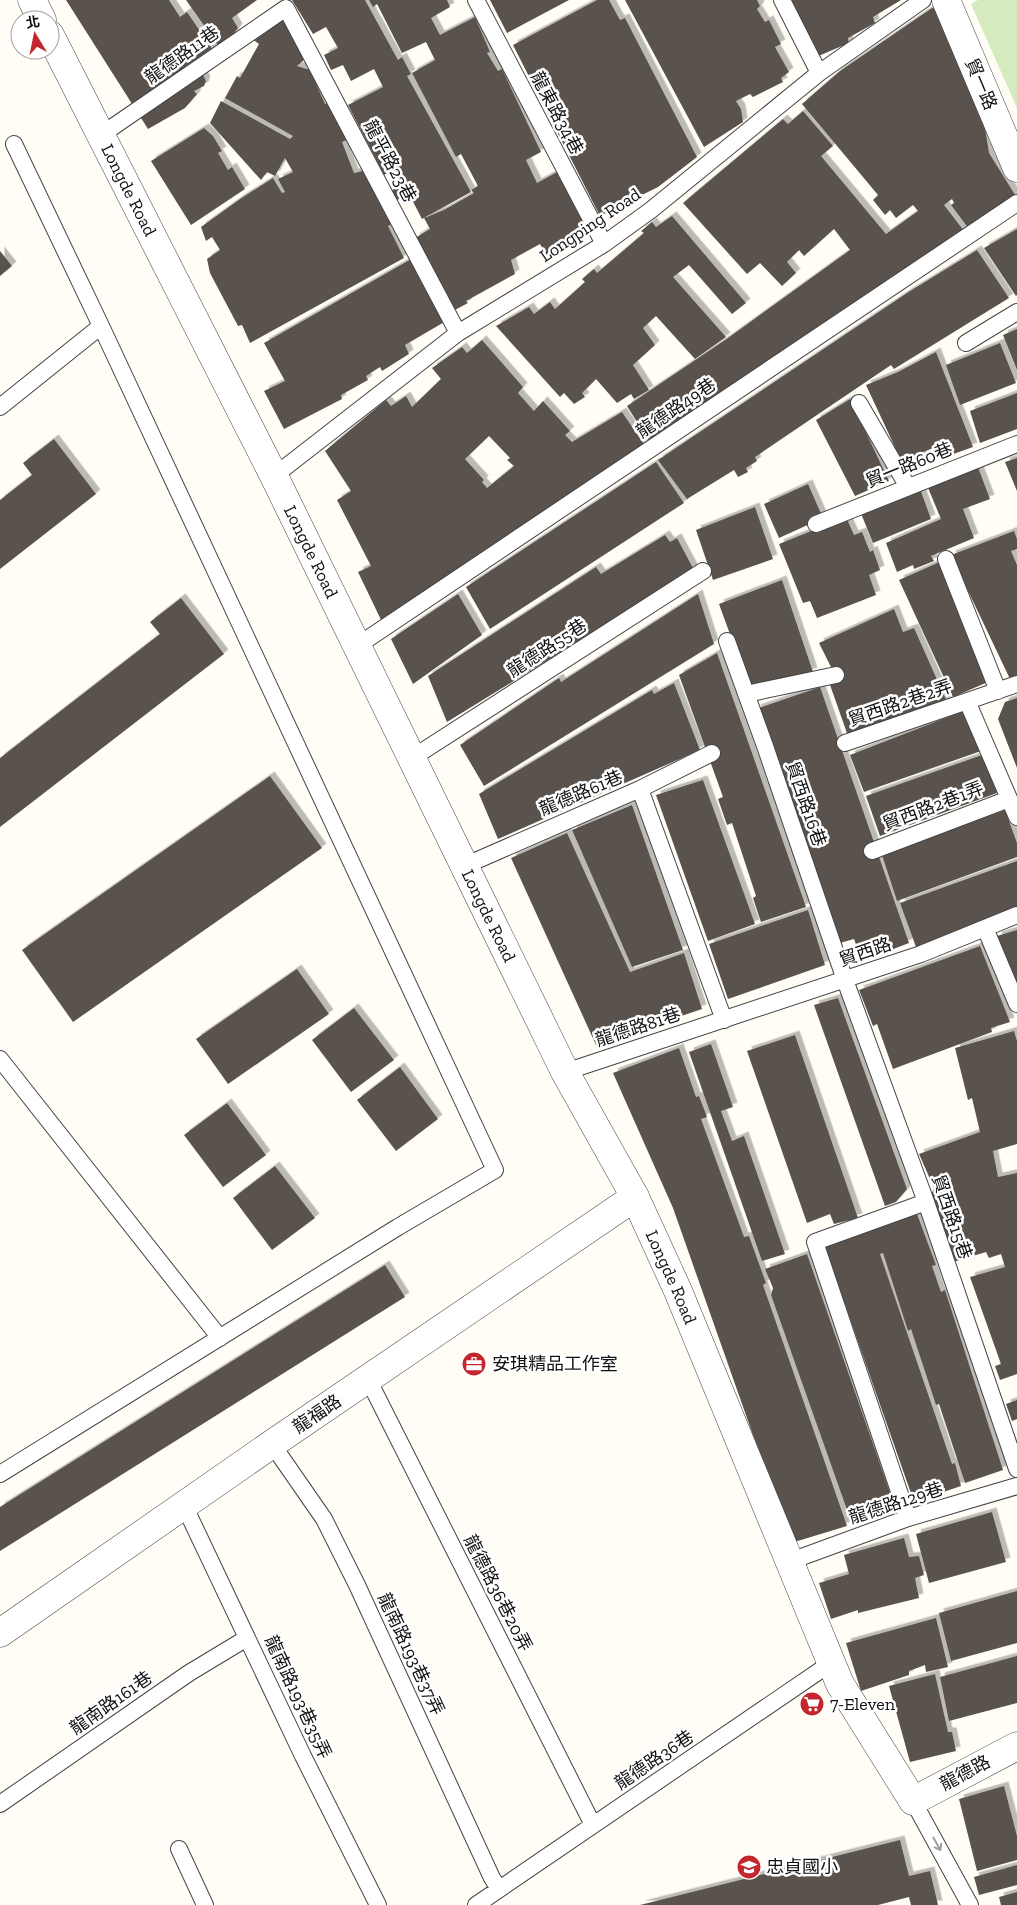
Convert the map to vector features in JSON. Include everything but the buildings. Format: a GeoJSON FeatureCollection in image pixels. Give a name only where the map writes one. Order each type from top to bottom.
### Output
{"type":"FeatureCollection","features":[{"type":"Feature","properties":{"kind":"street","name":"貿一路"},"geometry":{"type":"LineString","coordinates":[[946,0],[1017,168]]}},
{"type":"Feature","properties":{"kind":"street","name":"Longde Road"},"geometry":{"type":"LineString","coordinates":[[60,55],[274,476],[565,1072],[635,1197],[678,1291],[788,1562],[840,1684],[913,1801]]}},
{"type":"Feature","properties":{"kind":"street","name":"龍福路"},"geometry":{"type":"LineString","coordinates":[[0,1633],[272,1444],[635,1197]]}},
{"type":"Feature","properties":{"kind":"street","name":"龍德路"},"geometry":{"type":"LineString","coordinates":[[913,1801],[1017,1746]]}},
{"type":"Feature","properties":{"kind":"lane","name":"龍東路34巷"},"geometry":{"type":"LineString","coordinates":[[476,0],[604,244]]}},
{"type":"Feature","properties":{"kind":"lane"},"geometry":{"type":"LineString","coordinates":[[782,0],[819,74]]}},
{"type":"Feature","properties":{"kind":"lane","name":"Longping Road"},"geometry":{"type":"LineString","coordinates":[[274,476],[458,334],[604,244],[651,210],[819,74],[923,0]]}},
{"type":"Feature","properties":{"kind":"lane","name":"龍德路11巷"},"geometry":{"type":"LineString","coordinates":[[101,135],[286,8]]}},
{"type":"Feature","properties":{"kind":"lane","name":"龍平路23巷"},"geometry":{"type":"LineString","coordinates":[[286,8],[458,334]]}},
{"type":"Feature","properties":{"kind":"lane"},"geometry":{"type":"LineString","coordinates":[[0,1474],[495,1170],[101,326],[14,144]]}},
{"type":"Feature","properties":{"kind":"lane","name":"龍德路49巷"},"geometry":{"type":"LineString","coordinates":[[357,646],[1017,203]]}},
{"type":"Feature","properties":{"kind":"lane"},"geometry":{"type":"LineString","coordinates":[[966,343],[1017,312]]}},
{"type":"Feature","properties":{"kind":"lane"},"geometry":{"type":"LineString","coordinates":[[0,407],[101,326]]}},
{"type":"Feature","properties":{"kind":"lane"},"geometry":{"type":"LineString","coordinates":[[859,404],[908,487]]}},
{"type":"Feature","properties":{"kind":"lane","name":"貿一路60巷"},"geometry":{"type":"LineString","coordinates":[[816,524],[1017,444]]}},
{"type":"Feature","properties":{"kind":"lane"},"geometry":{"type":"LineString","coordinates":[[946,559],[998,690]]}},
{"type":"Feature","properties":{"kind":"lane","name":"龍德路55巷"},"geometry":{"type":"LineString","coordinates":[[412,758],[703,571]]}},
{"type":"Feature","properties":{"kind":"lane","name":"貿西路16巷"},"geometry":{"type":"LineString","coordinates":[[727,641],[845,980]]}},
{"type":"Feature","properties":{"kind":"lane"},"geometry":{"type":"LineString","coordinates":[[746,694],[836,675]]}},
{"type":"Feature","properties":{"kind":"lane","name":"貿西路2巷2弄"},"geometry":{"type":"LineString","coordinates":[[845,743],[1017,684]]}},
{"type":"Feature","properties":{"kind":"lane"},"geometry":{"type":"LineString","coordinates":[[967,701],[1017,817]]}},
{"type":"Feature","properties":{"kind":"lane","name":"龍德路61巷"},"geometry":{"type":"LineString","coordinates":[[464,866],[640,789],[712,753]]}},
{"type":"Feature","properties":{"kind":"lane"},"geometry":{"type":"LineString","coordinates":[[640,789],[724,1020]]}},
{"type":"Feature","properties":{"kind":"lane","name":"貿西路2巷1弄"},"geometry":{"type":"LineString","coordinates":[[872,851],[1009,799]]}},
{"type":"Feature","properties":{"kind":"lane","name":"貿西路"},"geometry":{"type":"LineString","coordinates":[[724,1020],[921,954],[1017,915]]}},
{"type":"Feature","properties":{"kind":"lane"},"geometry":{"type":"LineString","coordinates":[[985,928],[1017,1004]]}},
{"type":"Feature","properties":{"kind":"lane","name":"貿西路15巷"},"geometry":{"type":"LineString","coordinates":[[845,980],[926,1202],[1017,1469]]}},
{"type":"Feature","properties":{"kind":"lane","name":"龍德路81巷"},"geometry":{"type":"LineString","coordinates":[[565,1072],[724,1020]]}},
{"type":"Feature","properties":{"kind":"lane"},"geometry":{"type":"LineString","coordinates":[[0,1059],[220,1338]]}},
{"type":"Feature","properties":{"kind":"lane"},"geometry":{"type":"LineString","coordinates":[[908,1518],[815,1242],[926,1202]]}},
{"type":"Feature","properties":{"kind":"lane","name":"龍德路36巷20弄"},"geometry":{"type":"LineString","coordinates":[[368,1379],[593,1825]]}},
{"type":"Feature","properties":{"kind":"lane","name":"龍南路193巷37弄"},"geometry":{"type":"LineString","coordinates":[[272,1444],[324,1519],[357,1585],[492,1878],[499,1889]]}},
{"type":"Feature","properties":{"kind":"lane","name":"龍德路129巷"},"geometry":{"type":"LineString","coordinates":[[788,1562],[908,1518],[1017,1486]]}},
{"type":"Feature","properties":{"kind":"lane","name":"龍南路193巷35弄"},"geometry":{"type":"LineString","coordinates":[[184,1505],[303,1756],[378,1905]]}},
{"type":"Feature","properties":{"kind":"lane","name":"龍南路161巷"},"geometry":{"type":"LineString","coordinates":[[0,1804],[189,1673],[247,1638]]}},
{"type":"Feature","properties":{"kind":"lane","name":"龍德路36巷"},"geometry":{"type":"LineString","coordinates":[[476,1905],[831,1664]]}},
{"type":"Feature","properties":{"kind":"lane"},"geometry":{"type":"LineString","coordinates":[[913,1801],[970,1905]]}},
{"type":"Feature","properties":{"kind":"lane"},"geometry":{"type":"LineString","coordinates":[[179,1849],[205,1905]]}},
{"type":"Feature","properties":{"kind":"green space"},"geometry":{"type":"Polygon","coordinates":[[[978,0],[1017,0],[1017,108],[971,4],[978,0]]]}},
{"type":"Feature","properties":{"kind":"place","name":"安琪精品工作室"},"geometry":{"type":"Point","coordinates":[474,1364]}},
{"type":"Feature","properties":{"kind":"place","name":"7-Eleven"},"geometry":{"type":"Point","coordinates":[812,1704]}},
{"type":"Feature","properties":{"kind":"place","name":"忠貞國小"},"geometry":{"type":"Point","coordinates":[749,1867]}}]}
